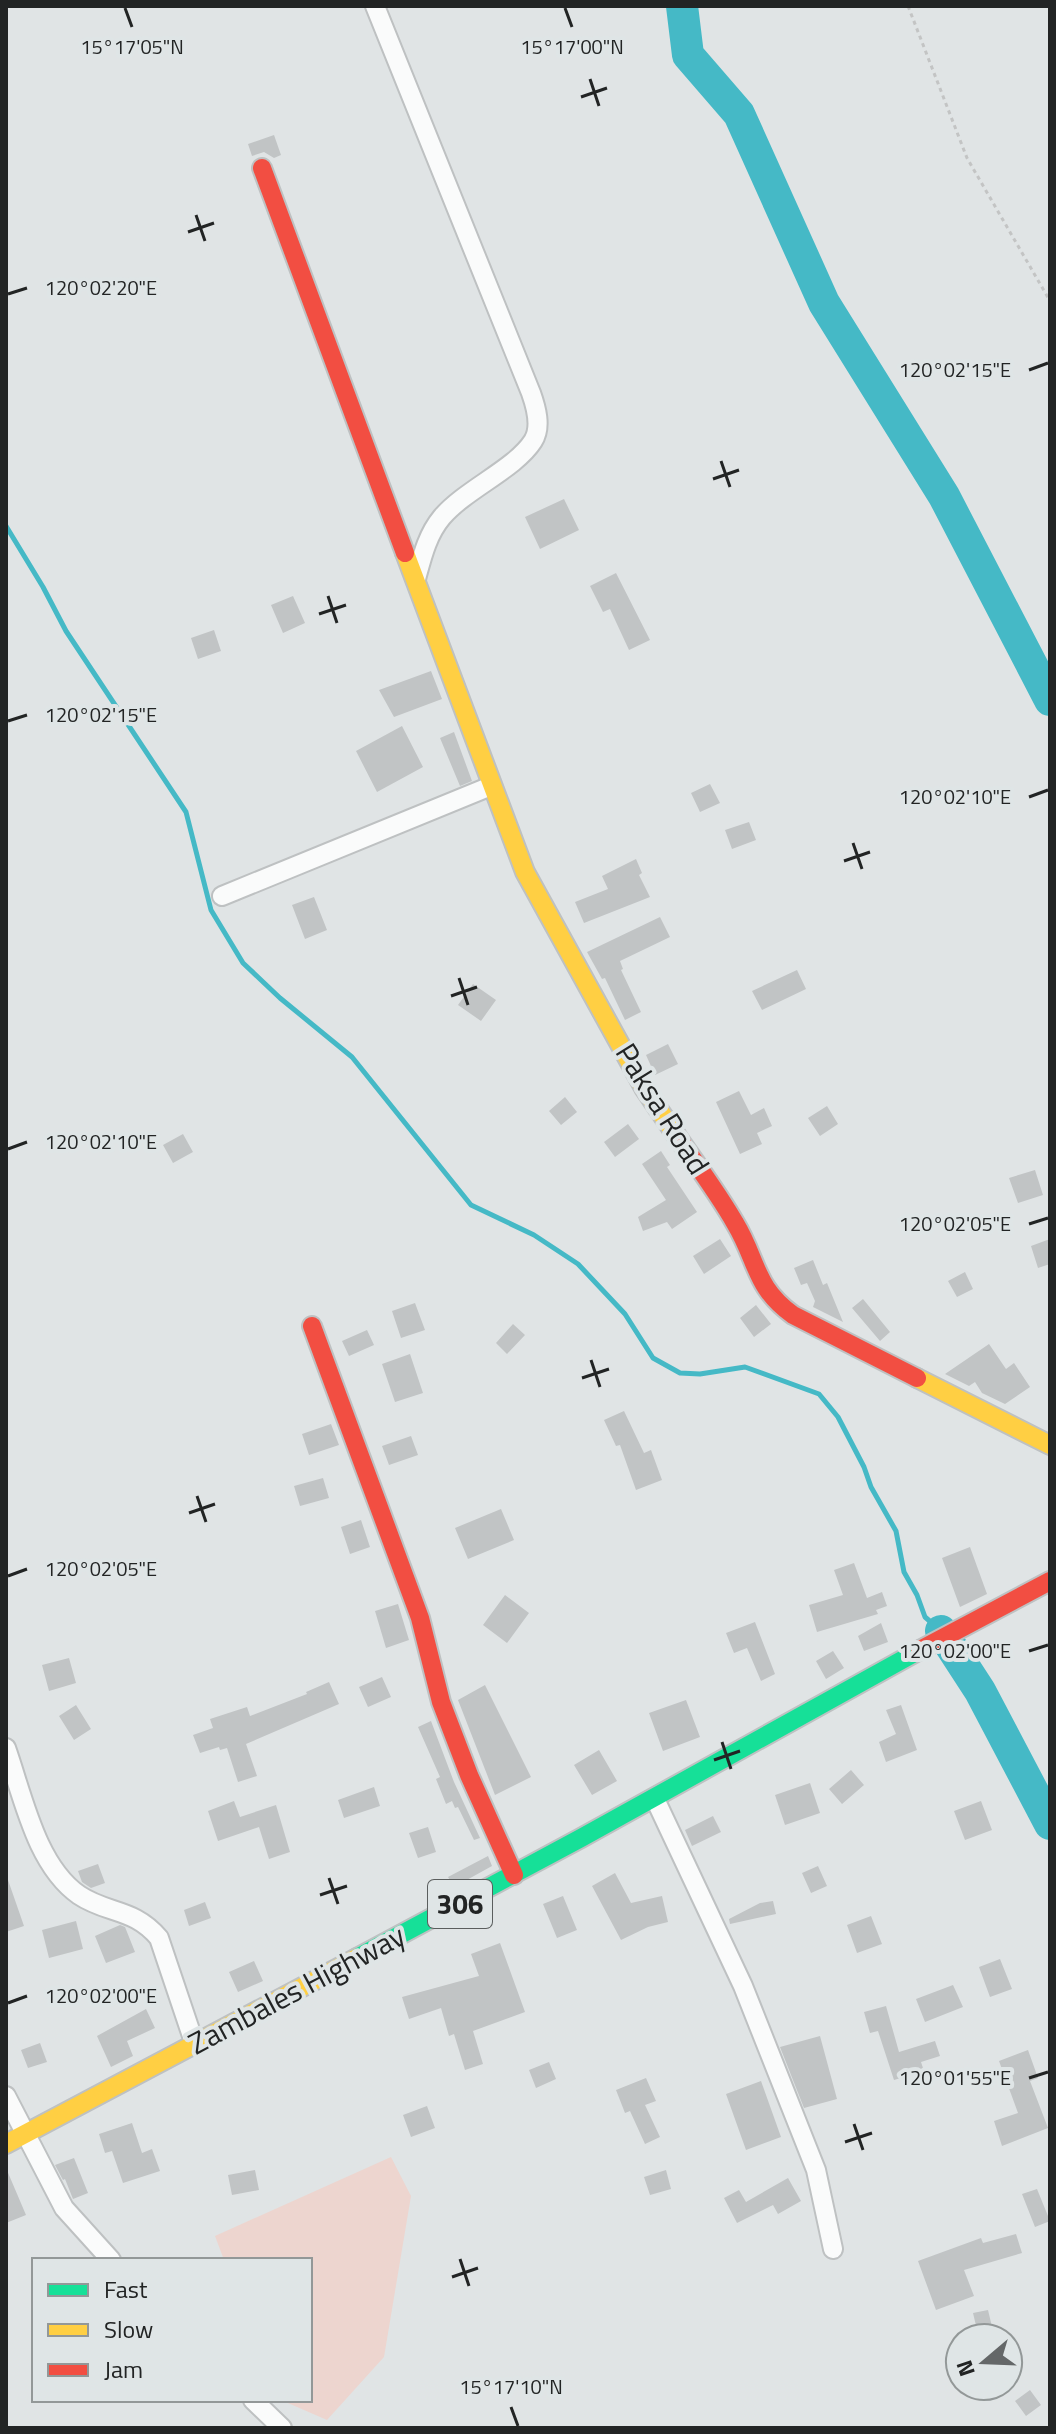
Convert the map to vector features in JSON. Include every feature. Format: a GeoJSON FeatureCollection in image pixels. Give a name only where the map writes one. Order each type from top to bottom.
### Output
{"type":"FeatureCollection","features":[{"type":"Feature","properties":{"kind":"street"},"geometry":{"type":"LineString","coordinates":[[375,6],[531,393],[538,422],[535,440],[442,517],[425,543],[416,579]]}},
{"type":"Feature","properties":{"kind":"street","name":"Paksa Road"},"geometry":{"type":"LineString","coordinates":[[262,168],[491,786],[533,886],[644,1088],[735,1222],[752,1256],[761,1284],[776,1303],[819,1329],[1050,1445]]}},
{"type":"Feature","properties":{"kind":"street"},"geometry":{"type":"LineString","coordinates":[[222,896],[491,786]]}},
{"type":"Feature","properties":{"kind":"street"},"geometry":{"type":"LineString","coordinates":[[312,1326],[420,1618],[441,1702],[469,1775],[514,1875]]}},
{"type":"Feature","properties":{"kind":"street","name":"Zambales Highway"},"geometry":{"type":"LineString","coordinates":[[6,2144],[655,1799],[909,1655],[1050,1581]]}},
{"type":"Feature","properties":{"kind":"street"},"geometry":{"type":"LineString","coordinates":[[6,1748],[44,1854],[61,1878],[81,1896],[148,1925],[159,1938],[195,2045]]}},
{"type":"Feature","properties":{"kind":"street"},"geometry":{"type":"LineString","coordinates":[[655,1799],[743,1986],[816,2170],[833,2249]]}},
{"type":"Feature","properties":{"kind":"street"},"geometry":{"type":"LineString","coordinates":[[6,2096],[64,2208],[109,2258]]}},
{"type":"Feature","properties":{"kind":"street"},"geometry":{"type":"LineString","coordinates":[[255,2402],[282,2428]]}},
{"type":"Feature","properties":{"kind":"path"},"geometry":{"type":"LineString","coordinates":[[908,6],[967,158],[1050,301]]}},
{"type":"Feature","properties":{"kind":"shaded area"},"geometry":{"type":"Polygon","coordinates":[[[391,2157],[411,2196],[384,2357],[327,2420],[286,2402],[312,2402],[312,2258],[223,2258],[215,2236],[391,2157]]]}},
{"type":"Feature","properties":{"kind":"building"},"geometry":{"type":"Polygon","coordinates":[[[274,135],[281,155],[274,158],[264,152],[252,156],[248,144],[274,135]]]}},
{"type":"Feature","properties":{"kind":"building"},"geometry":{"type":"Polygon","coordinates":[[[564,499],[579,530],[540,549],[525,517],[564,499]]]}},
{"type":"Feature","properties":{"kind":"building"},"geometry":{"type":"Polygon","coordinates":[[[616,573],[650,640],[629,650],[610,609],[603,612],[590,586],[616,573]]]}},
{"type":"Feature","properties":{"kind":"building"},"geometry":{"type":"Polygon","coordinates":[[[293,596],[305,623],[283,633],[271,605],[293,596]]]}},
{"type":"Feature","properties":{"kind":"building"},"geometry":{"type":"Polygon","coordinates":[[[214,630],[221,651],[198,659],[191,638],[214,630]]]}},
{"type":"Feature","properties":{"kind":"building"},"geometry":{"type":"Polygon","coordinates":[[[431,671],[442,699],[394,717],[379,690],[431,671]]]}},
{"type":"Feature","properties":{"kind":"building"},"geometry":{"type":"Polygon","coordinates":[[[402,726],[423,767],[377,792],[356,751],[402,726]]]}},
{"type":"Feature","properties":{"kind":"building"},"geometry":{"type":"Polygon","coordinates":[[[454,732],[472,781],[460,786],[440,738],[454,732]]]}},
{"type":"Feature","properties":{"kind":"building"},"geometry":{"type":"Polygon","coordinates":[[[710,784],[720,803],[700,812],[691,793],[710,784]]]}},
{"type":"Feature","properties":{"kind":"building"},"geometry":{"type":"Polygon","coordinates":[[[749,822],[756,840],[732,849],[725,830],[749,822]]]}},
{"type":"Feature","properties":{"kind":"building"},"geometry":{"type":"Polygon","coordinates":[[[636,859],[642,873],[639,875],[650,897],[584,923],[575,902],[608,889],[602,876],[636,859]]]}},
{"type":"Feature","properties":{"kind":"building"},"geometry":{"type":"Polygon","coordinates":[[[314,897],[327,930],[305,939],[292,905],[314,897]]]}},
{"type":"Feature","properties":{"kind":"building"},"geometry":{"type":"Polygon","coordinates":[[[660,917],[670,937],[620,961],[621,970],[641,1012],[625,1020],[605,978],[602,979],[587,952],[660,917]]]}},
{"type":"Feature","properties":{"kind":"building"},"geometry":{"type":"Polygon","coordinates":[[[797,970],[806,989],[762,1010],[752,991],[797,970]]]}},
{"type":"Feature","properties":{"kind":"building"},"geometry":{"type":"Polygon","coordinates":[[[473,984],[496,1000],[481,1021],[458,1005],[473,984]]]}},
{"type":"Feature","properties":{"kind":"building"},"geometry":{"type":"Polygon","coordinates":[[[668,1044],[678,1064],[655,1075],[646,1055],[668,1044]]]}},
{"type":"Feature","properties":{"kind":"building"},"geometry":{"type":"Polygon","coordinates":[[[739,1091],[751,1115],[764,1108],[772,1126],[757,1133],[762,1144],[740,1154],[716,1102],[739,1091]]]}},
{"type":"Feature","properties":{"kind":"building"},"geometry":{"type":"Polygon","coordinates":[[[565,1097],[577,1112],[561,1125],[549,1111],[565,1097]]]}},
{"type":"Feature","properties":{"kind":"building"},"geometry":{"type":"Polygon","coordinates":[[[827,1106],[838,1124],[820,1136],[808,1118],[827,1106]]]}},
{"type":"Feature","properties":{"kind":"building"},"geometry":{"type":"Polygon","coordinates":[[[628,1124],[639,1139],[615,1157],[604,1142],[628,1124]]]}},
{"type":"Feature","properties":{"kind":"building"},"geometry":{"type":"Polygon","coordinates":[[[183,1134],[193,1152],[173,1163],[163,1145],[183,1134]]]}},
{"type":"Feature","properties":{"kind":"building"},"geometry":{"type":"Polygon","coordinates":[[[661,1151],[670,1165],[667,1167],[697,1212],[672,1229],[667,1222],[643,1231],[638,1217],[666,1200],[642,1164],[661,1151]]]}},
{"type":"Feature","properties":{"kind":"building"},"geometry":{"type":"Polygon","coordinates":[[[1035,1170],[1043,1195],[1018,1203],[1009,1178],[1035,1170]]]}},
{"type":"Feature","properties":{"kind":"building"},"geometry":{"type":"Polygon","coordinates":[[[720,1239],[731,1256],[704,1274],[693,1256],[720,1239]]]}},
{"type":"Feature","properties":{"kind":"building"},"geometry":{"type":"Polygon","coordinates":[[[1050,1239],[1050,1264],[1038,1268],[1031,1246],[1050,1239]]]}},
{"type":"Feature","properties":{"kind":"building"},"geometry":{"type":"Polygon","coordinates":[[[813,1260],[823,1285],[827,1283],[843,1322],[813,1307],[815,1301],[807,1283],[801,1285],[794,1268],[813,1260]]]}},
{"type":"Feature","properties":{"kind":"building"},"geometry":{"type":"Polygon","coordinates":[[[965,1272],[973,1289],[957,1297],[948,1281],[965,1272]]]}},
{"type":"Feature","properties":{"kind":"building"},"geometry":{"type":"Polygon","coordinates":[[[863,1299],[890,1332],[880,1341],[852,1308],[863,1299]]]}},
{"type":"Feature","properties":{"kind":"building"},"geometry":{"type":"Polygon","coordinates":[[[415,1303],[425,1330],[401,1338],[392,1311],[415,1303]]]}},
{"type":"Feature","properties":{"kind":"building"},"geometry":{"type":"Polygon","coordinates":[[[756,1305],[771,1324],[754,1337],[740,1318],[756,1305]]]}},
{"type":"Feature","properties":{"kind":"building"},"geometry":{"type":"Polygon","coordinates":[[[513,1324],[525,1335],[507,1354],[496,1343],[513,1324]]]}},
{"type":"Feature","properties":{"kind":"building"},"geometry":{"type":"Polygon","coordinates":[[[367,1330],[374,1345],[349,1356],[342,1341],[367,1330]]]}},
{"type":"Feature","properties":{"kind":"building"},"geometry":{"type":"Polygon","coordinates":[[[989,1344],[1006,1369],[1014,1363],[1030,1387],[1005,1404],[982,1393],[975,1382],[969,1386],[945,1374],[989,1344]]]}},
{"type":"Feature","properties":{"kind":"building"},"geometry":{"type":"Polygon","coordinates":[[[410,1354],[423,1393],[395,1402],[382,1364],[410,1354]]]}},
{"type":"Feature","properties":{"kind":"building"},"geometry":{"type":"Polygon","coordinates":[[[624,1411],[644,1453],[651,1450],[662,1480],[636,1490],[620,1445],[616,1446],[604,1420],[624,1411]]]}},
{"type":"Feature","properties":{"kind":"building"},"geometry":{"type":"Polygon","coordinates":[[[331,1424],[339,1445],[309,1455],[302,1434],[331,1424]]]}},
{"type":"Feature","properties":{"kind":"building"},"geometry":{"type":"Polygon","coordinates":[[[411,1436],[418,1455],[389,1465],[382,1446],[411,1436]]]}},
{"type":"Feature","properties":{"kind":"building"},"geometry":{"type":"Polygon","coordinates":[[[323,1478],[329,1498],[300,1506],[294,1486],[323,1478]]]}},
{"type":"Feature","properties":{"kind":"building"},"geometry":{"type":"Polygon","coordinates":[[[501,1509],[514,1540],[468,1559],[455,1528],[501,1509]]]}},
{"type":"Feature","properties":{"kind":"building"},"geometry":{"type":"Polygon","coordinates":[[[361,1520],[370,1547],[350,1554],[341,1527],[361,1520]]]}},
{"type":"Feature","properties":{"kind":"building"},"geometry":{"type":"Polygon","coordinates":[[[970,1547],[987,1594],[960,1607],[942,1558],[970,1547]]]}},
{"type":"Feature","properties":{"kind":"building"},"geometry":{"type":"Polygon","coordinates":[[[854,1563],[867,1598],[882,1592],[887,1606],[876,1610],[878,1614],[817,1632],[809,1605],[843,1595],[834,1570],[854,1563]]]}},
{"type":"Feature","properties":{"kind":"building"},"geometry":{"type":"Polygon","coordinates":[[[505,1595],[529,1613],[507,1643],[483,1625],[505,1595]]]}},
{"type":"Feature","properties":{"kind":"building"},"geometry":{"type":"Polygon","coordinates":[[[398,1604],[409,1640],[386,1648],[375,1611],[398,1604]]]}},
{"type":"Feature","properties":{"kind":"building"},"geometry":{"type":"Polygon","coordinates":[[[755,1622],[775,1674],[761,1681],[747,1648],[734,1653],[726,1633],[755,1622]]]}},
{"type":"Feature","properties":{"kind":"building"},"geometry":{"type":"Polygon","coordinates":[[[881,1623],[888,1642],[864,1651],[858,1636],[881,1623]]]}},
{"type":"Feature","properties":{"kind":"building"},"geometry":{"type":"Polygon","coordinates":[[[833,1651],[844,1668],[826,1679],[816,1661],[833,1651]]]}},
{"type":"Feature","properties":{"kind":"building"},"geometry":{"type":"Polygon","coordinates":[[[69,1658],[76,1683],[49,1691],[42,1665],[69,1658]]]}},
{"type":"Feature","properties":{"kind":"building"},"geometry":{"type":"Polygon","coordinates":[[[382,1677],[391,1697],[368,1707],[359,1687],[382,1677]]]}},
{"type":"Feature","properties":{"kind":"building"},"geometry":{"type":"Polygon","coordinates":[[[329,1682],[339,1704],[246,1744],[257,1776],[238,1782],[227,1748],[220,1750],[219,1747],[200,1753],[193,1735],[213,1728],[210,1719],[247,1707],[250,1716],[329,1682]]]}},
{"type":"Feature","properties":{"kind":"building"},"geometry":{"type":"Polygon","coordinates":[[[485,1685],[531,1777],[495,1795],[458,1700],[485,1685]]]}},
{"type":"Feature","properties":{"kind":"building"},"geometry":{"type":"Polygon","coordinates":[[[686,1700],[700,1737],[663,1751],[649,1713],[686,1700]]]}},
{"type":"Feature","properties":{"kind":"building"},"geometry":{"type":"Polygon","coordinates":[[[76,1705],[91,1729],[74,1740],[59,1716],[76,1705]]]}},
{"type":"Feature","properties":{"kind":"building"},"geometry":{"type":"Polygon","coordinates":[[[901,1705],[917,1750],[886,1762],[879,1742],[896,1734],[886,1710],[901,1705]]]}},
{"type":"Feature","properties":{"kind":"building"},"geometry":{"type":"Polygon","coordinates":[[[431,1721],[480,1838],[474,1840],[452,1801],[446,1804],[436,1779],[440,1777],[418,1727],[431,1721]]]}},
{"type":"Feature","properties":{"kind":"building"},"geometry":{"type":"Polygon","coordinates":[[[599,1750],[617,1781],[592,1795],[574,1765],[599,1750]]]}},
{"type":"Feature","properties":{"kind":"building"},"geometry":{"type":"Polygon","coordinates":[[[851,1770],[864,1785],[842,1804],[829,1789],[851,1770]]]}},
{"type":"Feature","properties":{"kind":"building"},"geometry":{"type":"Polygon","coordinates":[[[810,1783],[820,1813],[785,1825],[775,1795],[810,1783]]]}},
{"type":"Feature","properties":{"kind":"building"},"geometry":{"type":"Polygon","coordinates":[[[374,1787],[380,1806],[344,1818],[338,1800],[374,1787]]]}},
{"type":"Feature","properties":{"kind":"building"},"geometry":{"type":"Polygon","coordinates":[[[234,1801],[240,1817],[276,1805],[290,1852],[269,1859],[259,1827],[218,1841],[208,1811],[234,1801]]]}},
{"type":"Feature","properties":{"kind":"building"},"geometry":{"type":"Polygon","coordinates":[[[981,1801],[992,1830],[965,1840],[954,1811],[981,1801]]]}},
{"type":"Feature","properties":{"kind":"building"},"geometry":{"type":"Polygon","coordinates":[[[713,1816],[721,1832],[692,1846],[685,1830],[713,1816]]]}},
{"type":"Feature","properties":{"kind":"building"},"geometry":{"type":"Polygon","coordinates":[[[428,1827],[436,1852],[418,1858],[409,1833],[428,1827]]]}},
{"type":"Feature","properties":{"kind":"building"},"geometry":{"type":"Polygon","coordinates":[[[488,1856],[492,1866],[454,1887],[448,1877],[488,1856]]]}},
{"type":"Feature","properties":{"kind":"building"},"geometry":{"type":"Polygon","coordinates":[[[98,1864],[105,1883],[91,1888],[82,1882],[78,1871],[98,1864]]]}},
{"type":"Feature","properties":{"kind":"building"},"geometry":{"type":"Polygon","coordinates":[[[818,1866],[827,1886],[811,1893],[802,1873],[818,1866]]]}},
{"type":"Feature","properties":{"kind":"building"},"geometry":{"type":"Polygon","coordinates":[[[615,1873],[631,1903],[662,1896],[668,1922],[648,1927],[621,1940],[592,1886],[615,1873]]]}},
{"type":"Feature","properties":{"kind":"building"},"geometry":{"type":"Polygon","coordinates":[[[6,1880],[24,1926],[6,1932],[6,1880]]]}},
{"type":"Feature","properties":{"kind":"building"},"geometry":{"type":"Polygon","coordinates":[[[563,1896],[577,1930],[557,1938],[543,1904],[563,1896]]]}},
{"type":"Feature","properties":{"kind":"building"},"geometry":{"type":"Polygon","coordinates":[[[773,1901],[776,1914],[730,1924],[729,1919],[760,1903],[773,1901]]]}},
{"type":"Feature","properties":{"kind":"building"},"geometry":{"type":"Polygon","coordinates":[[[205,1902],[211,1918],[189,1926],[184,1910],[205,1902]]]}},
{"type":"Feature","properties":{"kind":"building"},"geometry":{"type":"Polygon","coordinates":[[[871,1916],[882,1944],[857,1953],[847,1925],[871,1916]]]}},
{"type":"Feature","properties":{"kind":"building"},"geometry":{"type":"Polygon","coordinates":[[[76,1921],[83,1949],[49,1958],[42,1930],[76,1921]]]}},
{"type":"Feature","properties":{"kind":"building"},"geometry":{"type":"Polygon","coordinates":[[[120,1925],[125,1927],[135,1952],[106,1963],[95,1936],[120,1925]]]}},
{"type":"Feature","properties":{"kind":"building"},"geometry":{"type":"Polygon","coordinates":[[[500,1943],[525,2012],[473,2031],[483,2064],[465,2070],[454,2034],[449,2036],[441,2008],[409,2019],[402,1997],[479,1976],[471,1954],[500,1943]]]}},
{"type":"Feature","properties":{"kind":"building"},"geometry":{"type":"Polygon","coordinates":[[[1000,1959],[1012,1989],[990,1997],[979,1967],[1000,1959]]]}},
{"type":"Feature","properties":{"kind":"building"},"geometry":{"type":"Polygon","coordinates":[[[254,1961],[263,1981],[238,1992],[229,1972],[254,1961]]]}},
{"type":"Feature","properties":{"kind":"building"},"geometry":{"type":"Polygon","coordinates":[[[953,1985],[963,2007],[925,2022],[916,1999],[953,1985]]]}},
{"type":"Feature","properties":{"kind":"building"},"geometry":{"type":"Polygon","coordinates":[[[886,2006],[899,2052],[935,2041],[940,2056],[921,2062],[924,2071],[894,2080],[878,2031],[870,2033],[864,2012],[886,2006]]]}},
{"type":"Feature","properties":{"kind":"building"},"geometry":{"type":"Polygon","coordinates":[[[146,2009],[155,2028],[127,2041],[133,2056],[111,2067],[97,2036],[146,2009]]]}},
{"type":"Feature","properties":{"kind":"building"},"geometry":{"type":"Polygon","coordinates":[[[820,2036],[837,2099],[804,2108],[780,2047],[820,2036]]]}},
{"type":"Feature","properties":{"kind":"building"},"geometry":{"type":"Polygon","coordinates":[[[40,2043],[47,2062],[28,2068],[21,2050],[40,2043]]]}},
{"type":"Feature","properties":{"kind":"building"},"geometry":{"type":"Polygon","coordinates":[[[1028,2050],[1038,2078],[1030,2081],[1048,2128],[1002,2146],[994,2121],[1018,2113],[999,2061],[1028,2050]]]}},
{"type":"Feature","properties":{"kind":"building"},"geometry":{"type":"Polygon","coordinates":[[[549,2062],[556,2079],[536,2088],[529,2070],[549,2062]]]}},
{"type":"Feature","properties":{"kind":"building"},"geometry":{"type":"Polygon","coordinates":[[[646,2078],[656,2101],[645,2105],[660,2137],[645,2144],[630,2111],[625,2113],[616,2090],[646,2078]]]}},
{"type":"Feature","properties":{"kind":"building"},"geometry":{"type":"Polygon","coordinates":[[[761,2081],[781,2137],[746,2150],[726,2094],[761,2081]]]}},
{"type":"Feature","properties":{"kind":"building"},"geometry":{"type":"Polygon","coordinates":[[[427,2106],[435,2128],[411,2137],[403,2115],[427,2106]]]}},
{"type":"Feature","properties":{"kind":"building"},"geometry":{"type":"Polygon","coordinates":[[[132,2123],[142,2153],[152,2149],[160,2171],[123,2183],[112,2151],[105,2153],[99,2134],[132,2123]]]}},
{"type":"Feature","properties":{"kind":"building"},"geometry":{"type":"Polygon","coordinates":[[[74,2158],[88,2193],[73,2199],[55,2165],[74,2158]]]}},
{"type":"Feature","properties":{"kind":"building"},"geometry":{"type":"Polygon","coordinates":[[[6,2168],[26,2215],[6,2223],[6,2168]]]}},
{"type":"Feature","properties":{"kind":"building"},"geometry":{"type":"Polygon","coordinates":[[[255,2170],[259,2190],[232,2195],[228,2175],[255,2170]]]}},
{"type":"Feature","properties":{"kind":"building"},"geometry":{"type":"Polygon","coordinates":[[[666,2170],[671,2189],[650,2195],[644,2177],[666,2170]]]}},
{"type":"Feature","properties":{"kind":"building"},"geometry":{"type":"Polygon","coordinates":[[[788,2178],[801,2201],[778,2214],[773,2205],[737,2223],[724,2198],[739,2190],[746,2202],[788,2178]]]}},
{"type":"Feature","properties":{"kind":"building"},"geometry":{"type":"Polygon","coordinates":[[[1037,2189],[1050,2221],[1035,2227],[1022,2194],[1037,2189]]]}},
{"type":"Feature","properties":{"kind":"building"},"geometry":{"type":"Polygon","coordinates":[[[1016,2234],[1022,2253],[964,2270],[974,2296],[936,2310],[918,2261],[981,2238],[983,2243],[1016,2234]]]}},
{"type":"Feature","properties":{"kind":"building"},"geometry":{"type":"Polygon","coordinates":[[[988,2310],[991,2322],[975,2322],[973,2313],[988,2310]]]}},
{"type":"Feature","properties":{"kind":"building"},"geometry":{"type":"Polygon","coordinates":[[[1030,2390],[1041,2405],[1026,2416],[1016,2402],[1024,2402],[1024,2394],[1030,2390]]]}},
{"type":"Feature","properties":{"kind":"waterway"},"geometry":{"type":"LineString","coordinates":[[682,6],[688,55],[739,114],[824,303],[944,496],[1050,700]]}},
{"type":"Feature","properties":{"kind":"waterway"},"geometry":{"type":"LineString","coordinates":[[6,526],[66,631],[186,812],[211,910],[243,963],[352,1057],[471,1205],[534,1235],[578,1264],[625,1314],[653,1358],[680,1373],[700,1374],[745,1367],[819,1394],[838,1417],[896,1531],[904,1572],[925,1617],[940,1630]]}},
{"type":"Feature","properties":{"kind":"waterway"},"geometry":{"type":"LineString","coordinates":[[941,1631],[980,1691],[1050,1824]]}},
{"type":"Feature","properties":{"kind":"traffic: fast"},"geometry":{"type":"LineString","coordinates":[[357,1958],[920,1650]]}},
{"type":"Feature","properties":{"kind":"traffic: slow"},"geometry":{"type":"LineString","coordinates":[[405,553],[525,872],[644,1088],[676,1135]]}},
{"type":"Feature","properties":{"kind":"traffic: slow"},"geometry":{"type":"LineString","coordinates":[[917,1378],[1050,1445]]}},
{"type":"Feature","properties":{"kind":"traffic: slow"},"geometry":{"type":"LineString","coordinates":[[6,2144],[357,1958]]}},
{"type":"Feature","properties":{"kind":"traffic: jam"},"geometry":{"type":"LineString","coordinates":[[262,168],[405,553]]}},
{"type":"Feature","properties":{"kind":"traffic: jam"},"geometry":{"type":"LineString","coordinates":[[676,1135],[728,1212],[764,1284],[780,1305],[793,1315],[917,1378]]}},
{"type":"Feature","properties":{"kind":"traffic: jam"},"geometry":{"type":"LineString","coordinates":[[312,1326],[420,1618],[441,1702],[469,1775],[514,1875]]}},
{"type":"Feature","properties":{"kind":"traffic: jam"},"geometry":{"type":"LineString","coordinates":[[920,1650],[1050,1581]]}}]}
